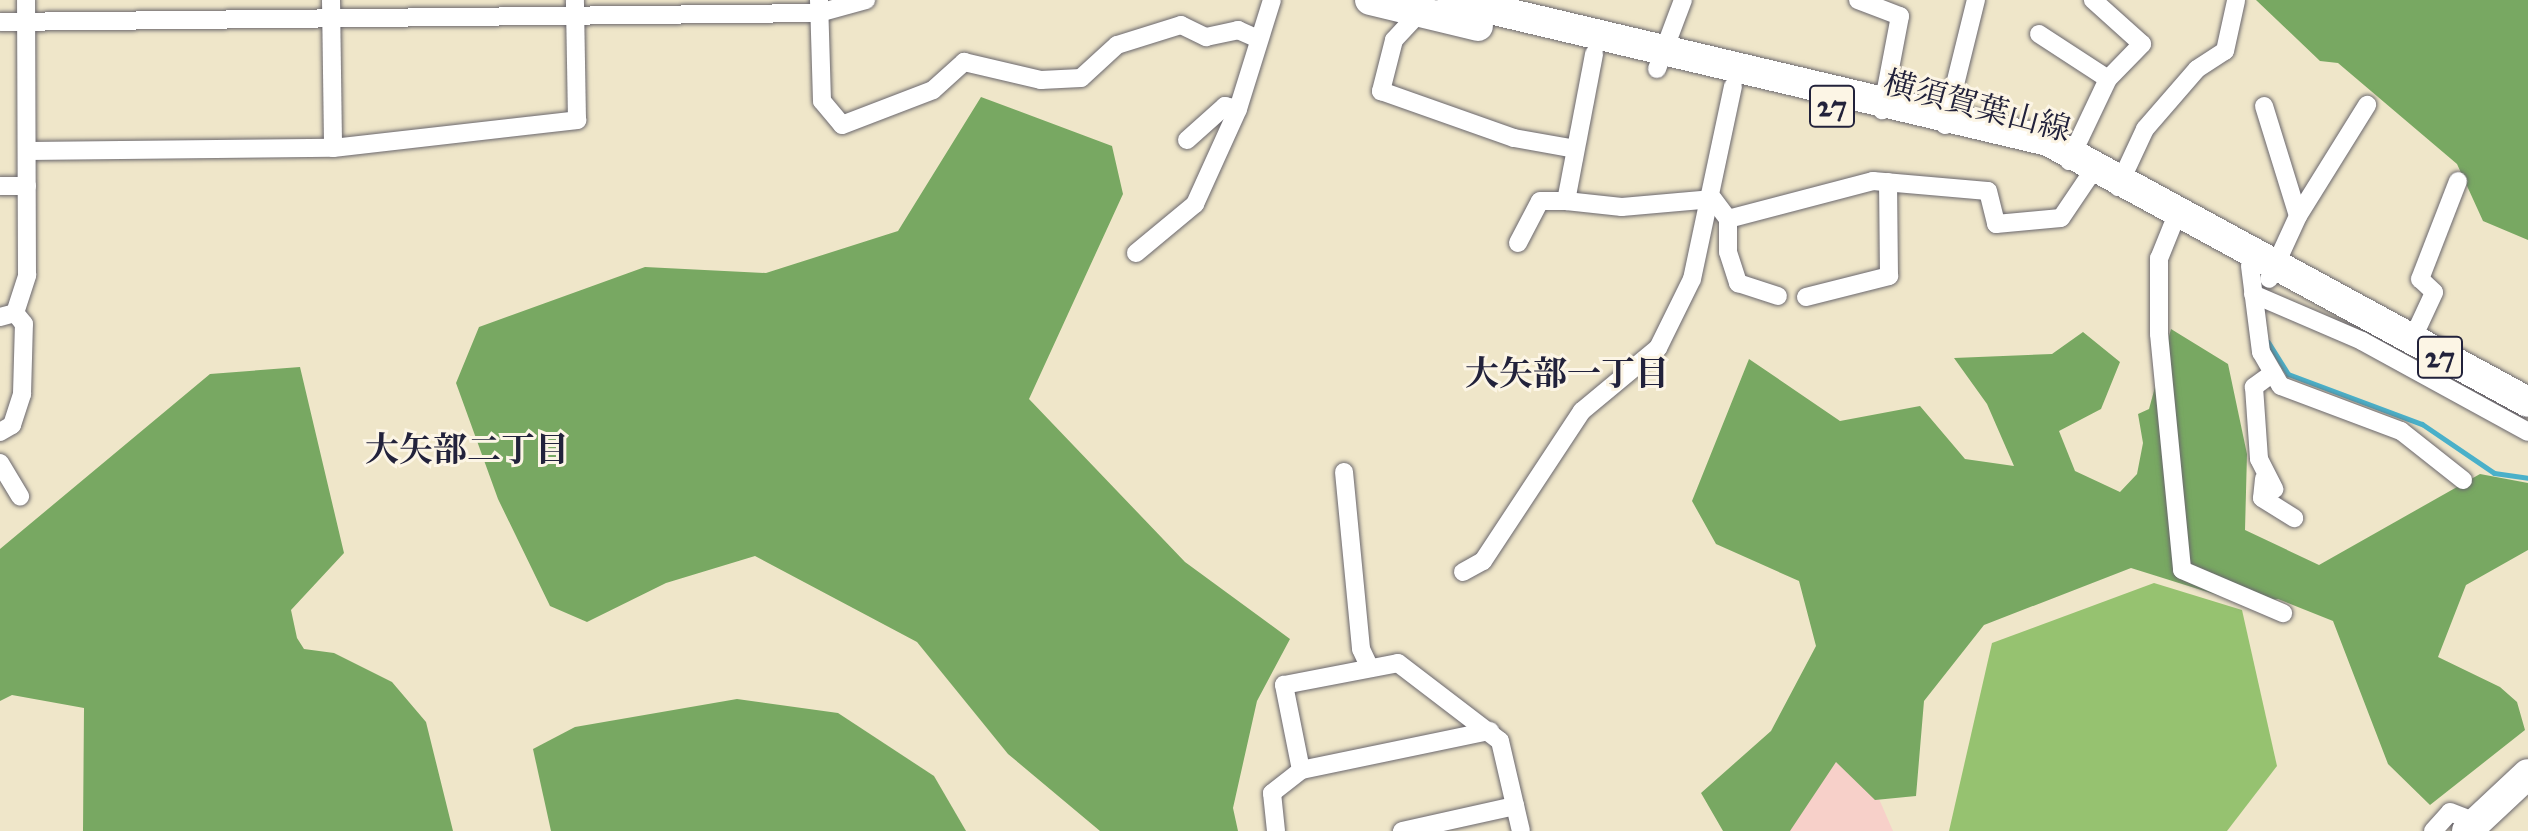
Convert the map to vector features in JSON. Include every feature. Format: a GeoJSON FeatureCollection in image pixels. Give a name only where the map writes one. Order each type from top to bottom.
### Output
{"type":"FeatureCollection","features":[{"type":"Feature","properties":{"kind":"main road","name":"横須賀葉山線"},"geometry":{"type":"LineString","coordinates":[[1370,0],[1594,54],[1659,61],[1945,121],[2119,184],[2261,275]]}},
{"type":"Feature","properties":{"kind":"main road","name":"横須賀葉山線"},"geometry":{"type":"LineString","coordinates":[[1452,0],[1733,86],[1882,108]]}},
{"type":"Feature","properties":{"kind":"main road","name":"横須賀葉山線"},"geometry":{"type":"LineString","coordinates":[[2119,184],[2173,224],[2261,275],[2351,311],[2528,402]]}},
{"type":"Feature","properties":{"kind":"main road"},"geometry":{"type":"LineString","coordinates":[[2261,275],[2418,327],[2528,382]]}},
{"type":"Feature","properties":{"kind":"main road"},"geometry":{"type":"LineString","coordinates":[[2261,275],[2528,421]]}},
{"type":"Feature","properties":{"kind":"main road"},"geometry":{"type":"LineString","coordinates":[[2472,828],[2528,774]]}},
{"type":"Feature","properties":{"kind":"street"},"geometry":{"type":"LineString","coordinates":[[0,432],[12,425],[22,394],[24,324],[7,315],[27,275],[26,0]]}},
{"type":"Feature","properties":{"kind":"street"},"geometry":{"type":"LineString","coordinates":[[0,22],[331,9],[819,7],[866,0]]}},
{"type":"Feature","properties":{"kind":"street"},"geometry":{"type":"LineString","coordinates":[[1136,253],[1195,204],[1238,109],[1256,38],[1272,0]]}},
{"type":"Feature","properties":{"kind":"street"},"geometry":{"type":"LineString","coordinates":[[1659,61],[1683,0]]}},
{"type":"Feature","properties":{"kind":"street"},"geometry":{"type":"LineString","coordinates":[[1858,0],[1900,16],[1882,108]]}},
{"type":"Feature","properties":{"kind":"street"},"geometry":{"type":"LineString","coordinates":[[1945,121],[1976,0]]}},
{"type":"Feature","properties":{"kind":"street"},"geometry":{"type":"LineString","coordinates":[[1728,219],[1851,183],[1888,182],[1988,191],[1996,224],[2061,218],[2076,166],[2108,79],[2142,44],[2093,0]]}},
{"type":"Feature","properties":{"kind":"street"},"geometry":{"type":"LineString","coordinates":[[2119,184],[2145,129],[2197,69],[2225,51],[2236,1]]}},
{"type":"Feature","properties":{"kind":"street"},"geometry":{"type":"LineString","coordinates":[[819,7],[822,101],[842,125],[933,90],[964,62],[1041,80],[1081,78],[1117,45],[1181,25],[1206,37],[1238,30],[1256,38]]}},
{"type":"Feature","properties":{"kind":"street"},"geometry":{"type":"LineString","coordinates":[[28,151],[333,148],[577,120],[575,8]]}},
{"type":"Feature","properties":{"kind":"street"},"geometry":{"type":"LineString","coordinates":[[331,9],[333,148]]}},
{"type":"Feature","properties":{"kind":"street"},"geometry":{"type":"LineString","coordinates":[[1420,12],[1394,40],[1381,91],[1514,138],[1575,149]]}},
{"type":"Feature","properties":{"kind":"street"},"geometry":{"type":"LineString","coordinates":[[2039,34],[2108,79]]}},
{"type":"Feature","properties":{"kind":"street"},"geometry":{"type":"LineString","coordinates":[[1566,201],[1594,54]]}},
{"type":"Feature","properties":{"kind":"street"},"geometry":{"type":"LineString","coordinates":[[1463,572],[1483,561],[1582,411],[1658,348],[1692,279],[1713,199],[1733,86]]}},
{"type":"Feature","properties":{"kind":"street"},"geometry":{"type":"LineString","coordinates":[[2367,105],[2261,275],[2261,352],[2281,386],[2401,431],[2463,480]]}},
{"type":"Feature","properties":{"kind":"street"},"geometry":{"type":"LineString","coordinates":[[1187,140],[1225,106],[1238,109]]}},
{"type":"Feature","properties":{"kind":"street"},"geometry":{"type":"LineString","coordinates":[[2264,106],[2298,216]]}},
{"type":"Feature","properties":{"kind":"street"},"geometry":{"type":"LineString","coordinates":[[2418,327],[2434,292],[2420,279],[2458,181]]}},
{"type":"Feature","properties":{"kind":"street"},"geometry":{"type":"LineString","coordinates":[[1806,297],[1889,276],[1888,182]]}},
{"type":"Feature","properties":{"kind":"street"},"geometry":{"type":"LineString","coordinates":[[0,186],[27,186]]}},
{"type":"Feature","properties":{"kind":"street"},"geometry":{"type":"LineString","coordinates":[[1518,243],[1540,201],[1622,207],[1713,199]]}},
{"type":"Feature","properties":{"kind":"street"},"geometry":{"type":"LineString","coordinates":[[1713,199],[1728,219],[1728,252],[1738,283],[1778,296]]}},
{"type":"Feature","properties":{"kind":"street"},"geometry":{"type":"LineString","coordinates":[[2173,224],[2159,258],[2159,334],[2182,570],[2283,613]]}},
{"type":"Feature","properties":{"kind":"street"},"geometry":{"type":"LineString","coordinates":[[2261,275],[2362,341],[2528,432]]}},
{"type":"Feature","properties":{"kind":"street"},"geometry":{"type":"LineString","coordinates":[[2273,373],[2254,387],[2269,484],[2262,498],[2294,518]]}},
{"type":"Feature","properties":{"kind":"street"},"geometry":{"type":"LineString","coordinates":[[0,463],[20,496]]}},
{"type":"Feature","properties":{"kind":"street"},"geometry":{"type":"LineString","coordinates":[[1344,472],[1361,649],[1370,668]]}},
{"type":"Feature","properties":{"kind":"street"},"geometry":{"type":"LineString","coordinates":[[1301,770],[1284,685],[1398,663],[1500,741],[1521,831]]}},
{"type":"Feature","properties":{"kind":"street"},"geometry":{"type":"LineString","coordinates":[[1276,831],[1272,793],[1301,770],[1490,731]]}},
{"type":"Feature","properties":{"kind":"street"},"geometry":{"type":"LineString","coordinates":[[1402,831],[1515,806]]}},
{"type":"Feature","properties":{"kind":"street"},"geometry":{"type":"LineString","coordinates":[[2433,831],[2450,812],[2472,828]]}},
{"type":"Feature","properties":{"kind":"shaded area"},"geometry":{"type":"Polygon","coordinates":[[[1830,745],[1856,746],[1893,831],[1788,831],[1830,745]]]}},
{"type":"Feature","properties":{"kind":"green space"},"geometry":{"type":"Polygon","coordinates":[[[2256,0],[2528,0],[2528,240],[2483,221],[2457,164],[2338,63],[2320,61],[2256,0]]]}},
{"type":"Feature","properties":{"kind":"green space"},"geometry":{"type":"Polygon","coordinates":[[[981,97],[1112,146],[1123,194],[1029,399],[1185,562],[1290,639],[1257,701],[1233,808],[1238,831],[1100,831],[1008,754],[917,642],[755,556],[666,583],[587,622],[550,606],[498,499],[456,383],[479,327],[645,267],[766,273],[898,231],[981,97]]]}},
{"type":"Feature","properties":{"kind":"green space"},"geometry":{"type":"Polygon","coordinates":[[[2171,329],[2228,364],[2247,454],[2245,530],[2319,565],[2480,474],[2528,483],[2528,550],[2466,585],[2438,657],[2500,687],[2517,702],[2525,730],[2430,805],[2388,764],[2333,621],[2278,599],[2246,604],[2131,568],[1984,625],[1924,701],[1916,796],[1875,800],[1836,762],[1790,831],[1723,831],[1701,793],[1771,731],[1816,646],[1799,581],[1716,544],[1692,501],[1749,359],[1840,421],[1920,406],[1965,459],[2014,466],[1987,404],[1954,358],[2052,354],[2083,332],[2120,362],[2101,409],[2059,431],[2075,471],[2120,492],[2137,474],[2143,443],[2138,414],[2149,409],[2171,329]]]}},
{"type":"Feature","properties":{"kind":"green space"},"geometry":{"type":"Polygon","coordinates":[[[300,367],[344,553],[291,610],[297,638],[304,649],[334,653],[392,682],[426,722],[453,831],[83,831],[84,708],[12,695],[0,701],[0,549],[210,374],[300,367]]]}},
{"type":"Feature","properties":{"kind":"green space"},"geometry":{"type":"Polygon","coordinates":[[[2154,583],[2242,610],[2277,766],[2227,831],[1949,831],[1992,643],[2154,583]]]}},
{"type":"Feature","properties":{"kind":"green space"},"geometry":{"type":"Polygon","coordinates":[[[737,699],[838,713],[934,776],[966,831],[551,831],[533,749],[575,727],[737,699]]]}},
{"type":"Feature","properties":{"kind":"waterway"},"geometry":{"type":"LineString","coordinates":[[2268,342],[2288,374],[2422,424],[2494,473],[2528,478]]}},
{"type":"Feature","properties":{"kind":"district","name":"大矢部一丁目"},"geometry":{"type":"Point","coordinates":[1567,374]}},
{"type":"Feature","properties":{"kind":"district","name":"大矢部二丁目"},"geometry":{"type":"Point","coordinates":[467,450]}}]}
